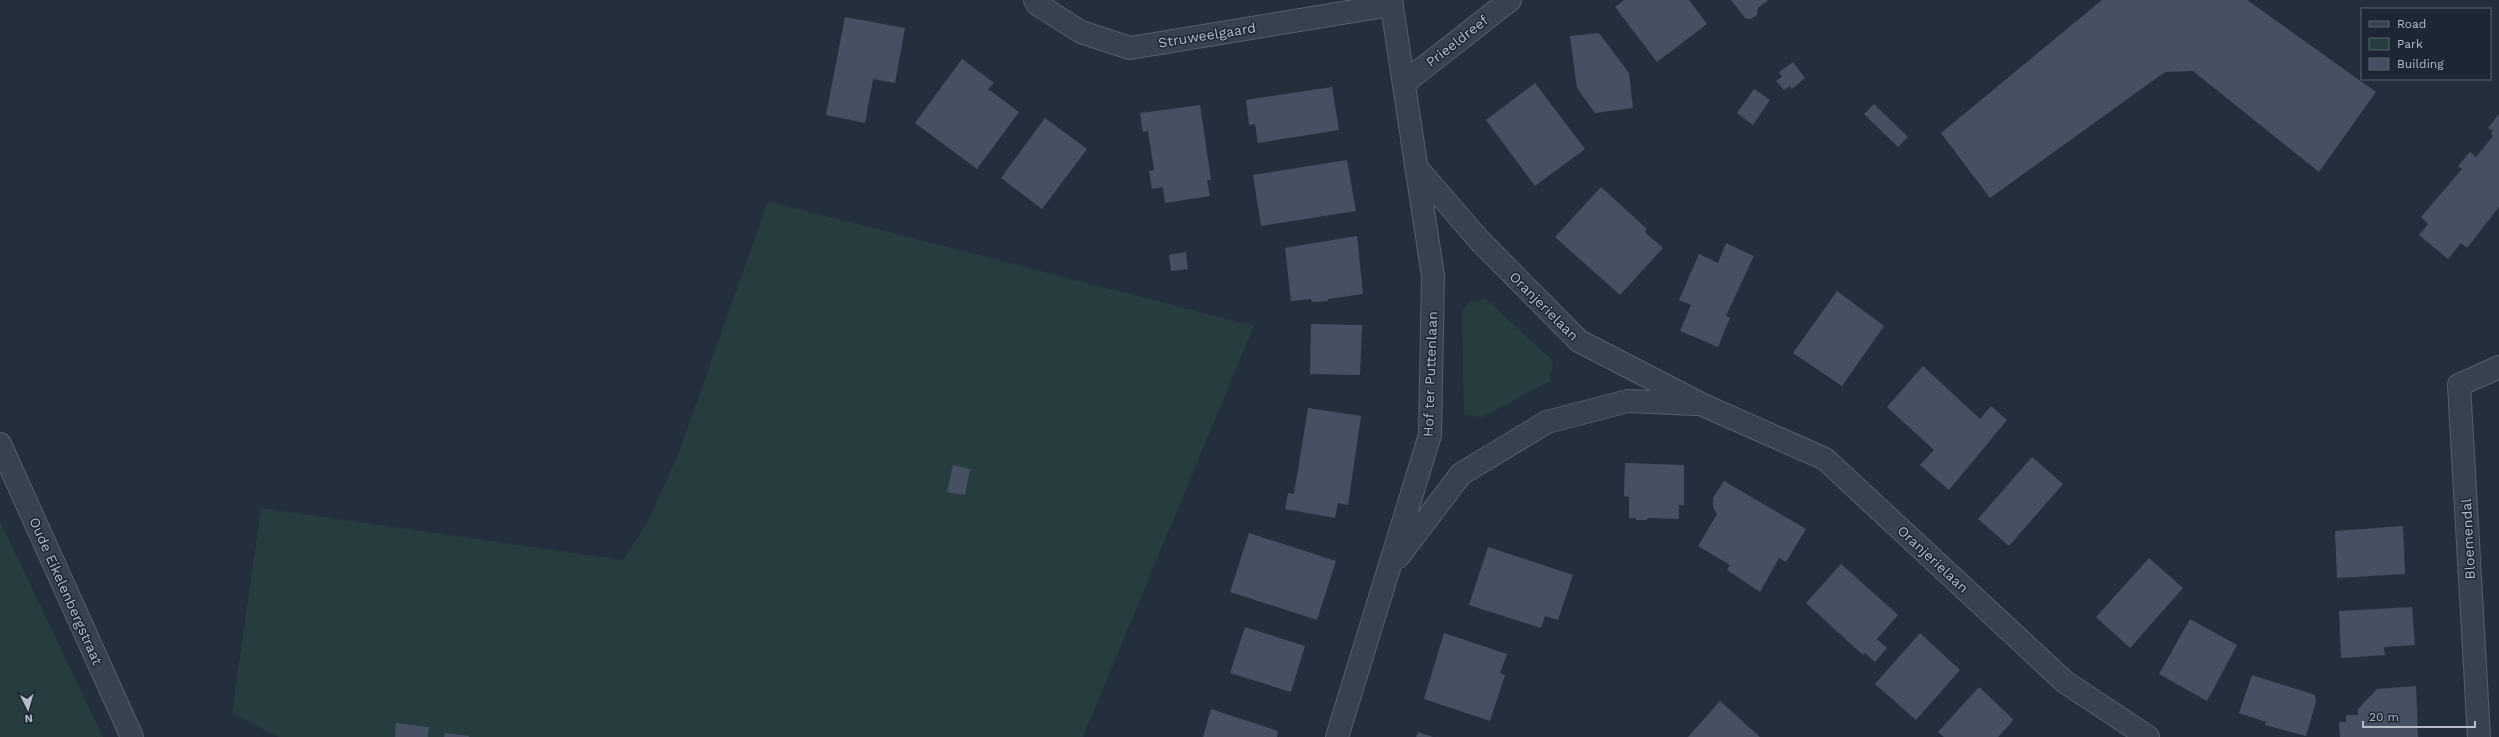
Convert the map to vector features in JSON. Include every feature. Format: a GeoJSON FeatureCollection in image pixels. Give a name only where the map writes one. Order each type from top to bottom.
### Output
{"type":"FeatureCollection","features":[{"type":"Feature","properties":{"kind":"street","name":"Struweelgaard"},"geometry":{"type":"LineString","coordinates":[[1035,0],[1038,4],[1081,32],[1130,48],[1391,2]]}},
{"type":"Feature","properties":{"kind":"street","name":"Prieeldreef"},"geometry":{"type":"LineString","coordinates":[[1404,83],[1510,0]]}},
{"type":"Feature","properties":{"kind":"street","name":"Hof ter Puttenlaan"},"geometry":{"type":"LineString","coordinates":[[1337,737],[1430,436],[1433,276],[1391,2]]}},
{"type":"Feature","properties":{"kind":"street","name":"Oranjerielaan"},"geometry":{"type":"LineString","coordinates":[[1416,167],[1480,241],[1578,341],[1703,405],[1825,460],[2065,682],[2148,737]]}},
{"type":"Feature","properties":{"kind":"street","name":"Bloemendal"},"geometry":{"type":"LineString","coordinates":[[2479,737],[2459,385],[2499,367]]}},
{"type":"Feature","properties":{"kind":"street","name":"Oranjerielaan"},"geometry":{"type":"LineString","coordinates":[[1390,568],[1461,474],[1547,422],[1628,401],[1703,405]]}},
{"type":"Feature","properties":{"kind":"street","name":"Oude Eikelenbergstraat"},"geometry":{"type":"LineString","coordinates":[[0,444],[132,737]]}},
{"type":"Feature","properties":{"kind":"green space"},"geometry":{"type":"Polygon","coordinates":[[[768,201],[1254,326],[1083,737],[279,737],[232,713],[261,508],[623,560],[647,523],[678,455],[768,201]]]}},
{"type":"Feature","properties":{"kind":"green space"},"geometry":{"type":"Polygon","coordinates":[[[1486,299],[1553,361],[1550,381],[1482,417],[1464,415],[1462,311],[1470,301],[1486,299]]]}},
{"type":"Feature","properties":{"kind":"green space"},"geometry":{"type":"Polygon","coordinates":[[[0,521],[103,737],[0,737],[0,521]]]}},
{"type":"Feature","properties":{"kind":"building"},"geometry":{"type":"Polygon","coordinates":[[[1624,0],[1689,0],[1707,24],[1657,62],[1615,7],[1624,0]]]}},
{"type":"Feature","properties":{"kind":"building"},"geometry":{"type":"Polygon","coordinates":[[[1731,0],[1768,0],[1758,8],[1757,15],[1751,19],[1745,18],[1731,0]]]}},
{"type":"Feature","properties":{"kind":"building"},"geometry":{"type":"Polygon","coordinates":[[[2102,0],[2247,0],[2376,92],[2319,172],[2193,71],[2165,72],[1990,198],[1941,133],[2102,0]]]}},
{"type":"Feature","properties":{"kind":"building"},"geometry":{"type":"Polygon","coordinates":[[[845,17],[905,28],[895,83],[873,79],[865,123],[826,115],[845,17]]]}},
{"type":"Feature","properties":{"kind":"building"},"geometry":{"type":"Polygon","coordinates":[[[1599,33],[1629,73],[1633,108],[1595,113],[1577,88],[1570,36],[1599,33]]]}},
{"type":"Feature","properties":{"kind":"building"},"geometry":{"type":"Polygon","coordinates":[[[962,59],[994,83],[988,89],[1019,112],[977,169],[915,123],[962,59]]]}},
{"type":"Feature","properties":{"kind":"building"},"geometry":{"type":"Polygon","coordinates":[[[1793,62],[1805,78],[1792,89],[1790,86],[1784,90],[1776,81],[1782,77],[1779,72],[1793,62]]]}},
{"type":"Feature","properties":{"kind":"building"},"geometry":{"type":"Polygon","coordinates":[[[1535,83],[1585,149],[1535,186],[1486,120],[1535,83]]]}},
{"type":"Feature","properties":{"kind":"building"},"geometry":{"type":"Polygon","coordinates":[[[1332,87],[1339,130],[1258,143],[1255,124],[1249,125],[1246,100],[1332,87]]]}},
{"type":"Feature","properties":{"kind":"building"},"geometry":{"type":"Polygon","coordinates":[[[1754,89],[1770,100],[1753,125],[1737,113],[1754,89]]]}},
{"type":"Feature","properties":{"kind":"building"},"geometry":{"type":"Polygon","coordinates":[[[1874,104],[1908,137],[1898,147],[1864,114],[1874,104]]]}},
{"type":"Feature","properties":{"kind":"building"},"geometry":{"type":"Polygon","coordinates":[[[1200,105],[1211,180],[1207,180],[1210,196],[1165,203],[1163,187],[1152,189],[1149,171],[1154,170],[1148,131],[1143,132],[1140,113],[1200,105]]]}},
{"type":"Feature","properties":{"kind":"building"},"geometry":{"type":"Polygon","coordinates":[[[2499,114],[2499,207],[2467,248],[2461,243],[2448,259],[2419,235],[2428,224],[2421,217],[2462,169],[2458,166],[2470,152],[2476,157],[2493,136],[2491,134],[2493,131],[2488,128],[2499,114]]]}},
{"type":"Feature","properties":{"kind":"building"},"geometry":{"type":"Polygon","coordinates":[[[1045,118],[1087,149],[1042,209],[1001,178],[1045,118]]]}},
{"type":"Feature","properties":{"kind":"building"},"geometry":{"type":"Polygon","coordinates":[[[1347,160],[1356,211],[1261,226],[1253,175],[1347,160]]]}},
{"type":"Feature","properties":{"kind":"building"},"geometry":{"type":"Polygon","coordinates":[[[1601,187],[1647,229],[1645,232],[1663,248],[1620,295],[1555,237],[1601,187]]]}},
{"type":"Feature","properties":{"kind":"building"},"geometry":{"type":"Polygon","coordinates":[[[1357,236],[1363,294],[1328,299],[1328,301],[1312,302],[1311,299],[1291,301],[1285,248],[1357,236]]]}},
{"type":"Feature","properties":{"kind":"building"},"geometry":{"type":"Polygon","coordinates":[[[1726,243],[1754,256],[1726,316],[1730,318],[1718,347],[1680,331],[1691,305],[1679,300],[1699,254],[1718,263],[1726,243]]]}},
{"type":"Feature","properties":{"kind":"building"},"geometry":{"type":"Polygon","coordinates":[[[1186,252],[1188,269],[1171,271],[1169,255],[1186,252]]]}},
{"type":"Feature","properties":{"kind":"building"},"geometry":{"type":"Polygon","coordinates":[[[1837,291],[1884,326],[1842,386],[1793,353],[1837,291]]]}},
{"type":"Feature","properties":{"kind":"building"},"geometry":{"type":"Polygon","coordinates":[[[1311,324],[1362,325],[1360,375],[1310,374],[1311,324]]]}},
{"type":"Feature","properties":{"kind":"building"},"geometry":{"type":"Polygon","coordinates":[[[1923,366],[1980,419],[1991,406],[2007,420],[1949,490],[1920,465],[1934,450],[1887,407],[1923,366]]]}},
{"type":"Feature","properties":{"kind":"building"},"geometry":{"type":"Polygon","coordinates":[[[1308,408],[1361,416],[1348,505],[1338,503],[1335,518],[1285,509],[1288,493],[1294,494],[1308,408]]]}},
{"type":"Feature","properties":{"kind":"building"},"geometry":{"type":"Polygon","coordinates":[[[2032,457],[2063,484],[2009,546],[1978,519],[2032,457]]]}},
{"type":"Feature","properties":{"kind":"building"},"geometry":{"type":"Polygon","coordinates":[[[1625,463],[1684,465],[1684,505],[1679,505],[1679,519],[1648,518],[1647,520],[1636,520],[1636,518],[1629,518],[1629,497],[1624,496],[1625,463]]]}},
{"type":"Feature","properties":{"kind":"building"},"geometry":{"type":"Polygon","coordinates":[[[953,465],[970,469],[965,495],[947,492],[953,465]]]}},
{"type":"Feature","properties":{"kind":"building"},"geometry":{"type":"Polygon","coordinates":[[[1724,481],[1806,529],[1786,562],[1779,558],[1760,592],[1727,570],[1730,565],[1698,546],[1717,514],[1713,507],[1713,498],[1724,481]]]}},
{"type":"Feature","properties":{"kind":"building"},"geometry":{"type":"Polygon","coordinates":[[[2403,526],[2405,574],[2337,578],[2335,531],[2403,526]]]}},
{"type":"Feature","properties":{"kind":"building"},"geometry":{"type":"Polygon","coordinates":[[[1249,533],[1336,561],[1317,620],[1230,592],[1249,533]]]}},
{"type":"Feature","properties":{"kind":"building"},"geometry":{"type":"Polygon","coordinates":[[[1488,547],[1573,575],[1558,620],[1545,616],[1541,628],[1469,605],[1488,547]]]}},
{"type":"Feature","properties":{"kind":"building"},"geometry":{"type":"Polygon","coordinates":[[[2149,558],[2183,588],[2130,648],[2096,617],[2149,558]]]}},
{"type":"Feature","properties":{"kind":"building"},"geometry":{"type":"Polygon","coordinates":[[[1841,564],[1898,615],[1877,639],[1887,648],[1875,662],[1865,653],[1863,655],[1806,603],[1841,564]]]}},
{"type":"Feature","properties":{"kind":"building"},"geometry":{"type":"Polygon","coordinates":[[[2412,607],[2415,645],[2384,647],[2385,655],[2341,658],[2339,611],[2412,607]]]}},
{"type":"Feature","properties":{"kind":"building"},"geometry":{"type":"Polygon","coordinates":[[[2190,619],[2237,645],[2207,701],[2159,674],[2190,619]]]}},
{"type":"Feature","properties":{"kind":"building"},"geometry":{"type":"Polygon","coordinates":[[[1245,627],[1305,646],[1291,692],[1230,673],[1245,627]]]}},
{"type":"Feature","properties":{"kind":"building"},"geometry":{"type":"Polygon","coordinates":[[[1444,633],[1507,654],[1500,673],[1505,675],[1490,721],[1424,699],[1444,633]]]}},
{"type":"Feature","properties":{"kind":"building"},"geometry":{"type":"Polygon","coordinates":[[[1920,633],[1960,670],[1916,720],[1875,684],[1920,633]]]}},
{"type":"Feature","properties":{"kind":"building"},"geometry":{"type":"Polygon","coordinates":[[[2252,675],[2315,695],[2316,702],[2306,736],[2265,725],[2266,722],[2239,713],[2252,675]]]}},
{"type":"Feature","properties":{"kind":"building"},"geometry":{"type":"Polygon","coordinates":[[[2416,686],[2418,737],[2340,737],[2339,722],[2346,722],[2346,715],[2358,715],[2358,709],[2377,689],[2416,686]]]}},
{"type":"Feature","properties":{"kind":"building"},"geometry":{"type":"Polygon","coordinates":[[[1979,687],[2013,719],[2011,723],[1998,737],[1944,737],[1938,732],[1979,687]]]}},
{"type":"Feature","properties":{"kind":"building"},"geometry":{"type":"Polygon","coordinates":[[[1720,701],[1760,737],[1688,737],[1720,701]]]}},
{"type":"Feature","properties":{"kind":"building"},"geometry":{"type":"Polygon","coordinates":[[[1211,709],[1278,731],[1277,737],[1203,737],[1211,709]]]}},
{"type":"Feature","properties":{"kind":"building"},"geometry":{"type":"Polygon","coordinates":[[[396,723],[429,727],[428,737],[395,737],[396,723]]]}},
{"type":"Feature","properties":{"kind":"building"},"geometry":{"type":"Polygon","coordinates":[[[1418,732],[1433,737],[1416,737],[1418,732]]]}},
{"type":"Feature","properties":{"kind":"building"},"geometry":{"type":"Polygon","coordinates":[[[445,733],[469,736],[469,737],[444,737],[445,733]]]}}]}
